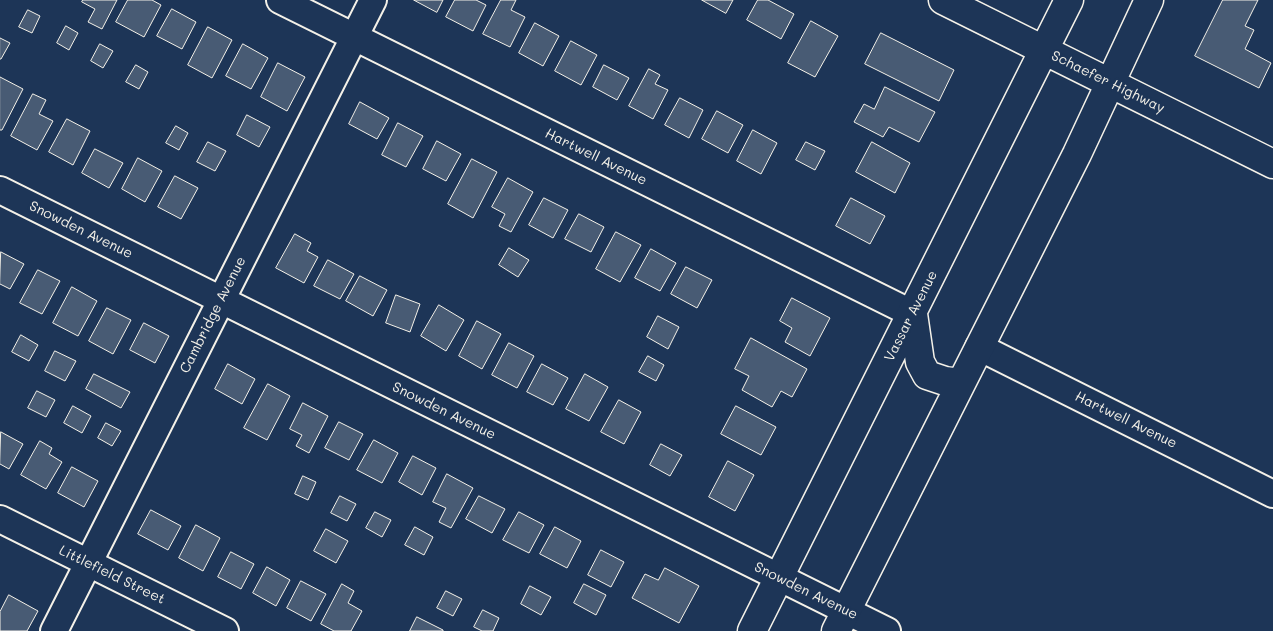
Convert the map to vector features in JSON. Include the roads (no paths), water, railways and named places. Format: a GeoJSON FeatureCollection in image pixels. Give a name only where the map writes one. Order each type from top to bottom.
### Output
{"type":"FeatureCollection","features":[{"type":"Feature","properties":{"kind":"street","name":"Hartwell Avenue"},"geometry":{"type":"LineString","coordinates":[[280,0],[912,314]]}},
{"type":"Feature","properties":{"kind":"street","name":"Cambridge Avenue"},"geometry":{"type":"LineString","coordinates":[[54,631],[373,0]]}},
{"type":"Feature","properties":{"kind":"street","name":"Schaefer Highway"},"geometry":{"type":"LineString","coordinates":[[943,0],[1273,164]]}},
{"type":"Feature","properties":{"kind":"street","name":"Vassar Avenue"},"geometry":{"type":"LineString","coordinates":[[752,631],[1069,0]]}},
{"type":"Feature","properties":{"kind":"street"},"geometry":{"type":"LineString","coordinates":[[841,621],[1077,154],[1149,0]]}},
{"type":"Feature","properties":{"kind":"street","name":"Snowden Avenue"},"geometry":{"type":"LineString","coordinates":[[0,190],[779,578],[841,621],[887,631]]}},
{"type":"Feature","properties":{"kind":"street"},"geometry":{"type":"LineString","coordinates":[[912,314],[920,362],[927,375],[945,381],[960,383]]}},
{"type":"Feature","properties":{"kind":"street","name":"Hartwell Avenue"},"geometry":{"type":"LineString","coordinates":[[979,347],[1273,494]]}},
{"type":"Feature","properties":{"kind":"street","name":"Littlefield Street"},"geometry":{"type":"LineString","coordinates":[[0,519],[225,631]]}}]}
